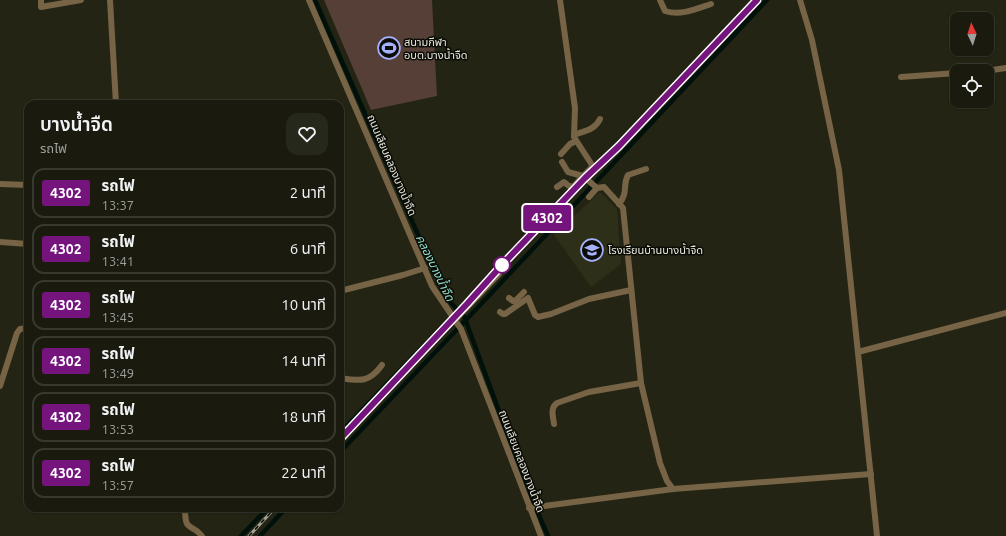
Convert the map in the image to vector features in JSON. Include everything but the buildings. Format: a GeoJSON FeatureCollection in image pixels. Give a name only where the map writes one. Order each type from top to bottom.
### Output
{"type":"FeatureCollection","features":[{"type":"Feature","properties":{"kind":"street"},"geometry":{"type":"LineString","coordinates":[[41,0],[41,7],[81,0]]}},
{"type":"Feature","properties":{"kind":"street"},"geometry":{"type":"LineString","coordinates":[[110,0],[116,100]]}},
{"type":"Feature","properties":{"kind":"street","name":"ถนนเลียบคลองบางน้ำจืด"},"geometry":{"type":"LineString","coordinates":[[309,0],[435,291],[462,329],[541,536]]}},
{"type":"Feature","properties":{"kind":"street"},"geometry":{"type":"LineString","coordinates":[[557,187],[564,182],[573,187],[591,168],[592,165],[575,138],[575,108],[560,0]]}},
{"type":"Feature","properties":{"kind":"street"},"geometry":{"type":"LineString","coordinates":[[660,0],[664,11],[672,13],[684,13],[711,4]]}},
{"type":"Feature","properties":{"kind":"street"},"geometry":{"type":"LineString","coordinates":[[800,0],[812,40],[839,170],[877,536]]}},
{"type":"Feature","properties":{"kind":"street"},"geometry":{"type":"LineString","coordinates":[[994,70],[1006,68]]}},
{"type":"Feature","properties":{"kind":"street"},"geometry":{"type":"LineString","coordinates":[[901,77],[950,74]]}},
{"type":"Feature","properties":{"kind":"street"},"geometry":{"type":"LineString","coordinates":[[561,154],[575,138],[591,129],[600,119]]}},
{"type":"Feature","properties":{"kind":"street"},"geometry":{"type":"LineString","coordinates":[[562,162],[568,172],[583,176],[596,187],[605,188],[623,208],[641,383],[660,463],[667,481],[673,489]]}},
{"type":"Feature","properties":{"kind":"street"},"geometry":{"type":"LineString","coordinates":[[619,204],[625,195],[626,180],[628,175],[646,170]]}},
{"type":"Feature","properties":{"kind":"street"},"geometry":{"type":"LineString","coordinates":[[0,184],[24,185]]}},
{"type":"Feature","properties":{"kind":"street"},"geometry":{"type":"LineString","coordinates":[[589,197],[596,187]]}},
{"type":"Feature","properties":{"kind":"street"},"geometry":{"type":"LineString","coordinates":[[0,242],[24,244]]}},
{"type":"Feature","properties":{"kind":"street"},"geometry":{"type":"LineString","coordinates":[[344,290],[425,268]]}},
{"type":"Feature","properties":{"kind":"street"},"geometry":{"type":"LineString","coordinates":[[457,318],[499,274]]}},
{"type":"Feature","properties":{"kind":"street"},"geometry":{"type":"LineString","coordinates":[[524,293],[535,315],[538,317],[551,314],[589,299],[631,290]]}},
{"type":"Feature","properties":{"kind":"street"},"geometry":{"type":"LineString","coordinates":[[510,298],[514,301],[524,293]]}},
{"type":"Feature","properties":{"kind":"street"},"geometry":{"type":"LineString","coordinates":[[500,312],[505,314],[524,293]]}},
{"type":"Feature","properties":{"kind":"street"},"geometry":{"type":"LineString","coordinates":[[858,352],[1006,313]]}},
{"type":"Feature","properties":{"kind":"street"},"geometry":{"type":"LineString","coordinates":[[0,386],[17,333],[20,329],[24,328]]}},
{"type":"Feature","properties":{"kind":"street"},"geometry":{"type":"LineString","coordinates":[[344,378],[366,380],[376,373],[382,365]]}},
{"type":"Feature","properties":{"kind":"street"},"geometry":{"type":"LineString","coordinates":[[554,424],[552,412],[554,405],[557,403],[590,392],[641,383]]}},
{"type":"Feature","properties":{"kind":"street"},"geometry":{"type":"LineString","coordinates":[[530,507],[673,489],[871,474]]}},
{"type":"Feature","properties":{"kind":"street"},"geometry":{"type":"LineString","coordinates":[[185,512],[186,523],[190,528],[202,536]]}},
{"type":"Feature","properties":{"kind":"shaded area","name":"สนามกีฬา อบต.บางน้ำจืด"},"geometry":{"type":"Polygon","coordinates":[[[324,0],[432,0],[437,96],[371,110],[324,0]]]}},
{"type":"Feature","properties":{"kind":"shaded area","name":"โรงเรียนบ้านบางนํ้าจืด"},"geometry":{"type":"Polygon","coordinates":[[[600,192],[617,209],[621,264],[591,287],[554,235],[600,192]]]}},
{"type":"Feature","properties":{"kind":"waterway","name":"คลองบางน้ำจืด"},"geometry":{"type":"LineString","coordinates":[[315,0],[430,262],[451,303],[464,316],[528,490],[548,536]]}},
{"type":"Feature","properties":{"kind":"waterway"},"geometry":{"type":"LineString","coordinates":[[344,448],[767,0]]}},
{"type":"Feature","properties":{"kind":"waterway"},"geometry":{"type":"LineString","coordinates":[[344,429],[458,310]]}},
{"type":"Feature","properties":{"kind":"waterway"},"geometry":{"type":"LineString","coordinates":[[241,536],[264,512]]}},
{"type":"Feature","properties":{"kind":"waterway"},"geometry":{"type":"LineString","coordinates":[[260,536],[282,512]]}},
{"type":"Feature","properties":{"kind":"railway"},"geometry":{"type":"LineString","coordinates":[[344,435],[502,265],[585,178],[619,146],[757,0]]}},
{"type":"Feature","properties":{"kind":"railway"},"geometry":{"type":"LineString","coordinates":[[249,536],[271,512]]}},
{"type":"Feature","properties":{"kind":"train","name":"4302"},"geometry":{"type":"LineString","coordinates":[[344,435],[502,265],[585,178],[619,146],[757,0]]}},
{"type":"Feature","properties":{"kind":"place","name":"สนามกีฬา อบต.บางน้ำจืด"},"geometry":{"type":"Point","coordinates":[389,48]}},
{"type":"Feature","properties":{"kind":"place","name":"โรงเรียนบ้านบางนํ้าจืด"},"geometry":{"type":"Point","coordinates":[592,250]}}]}
